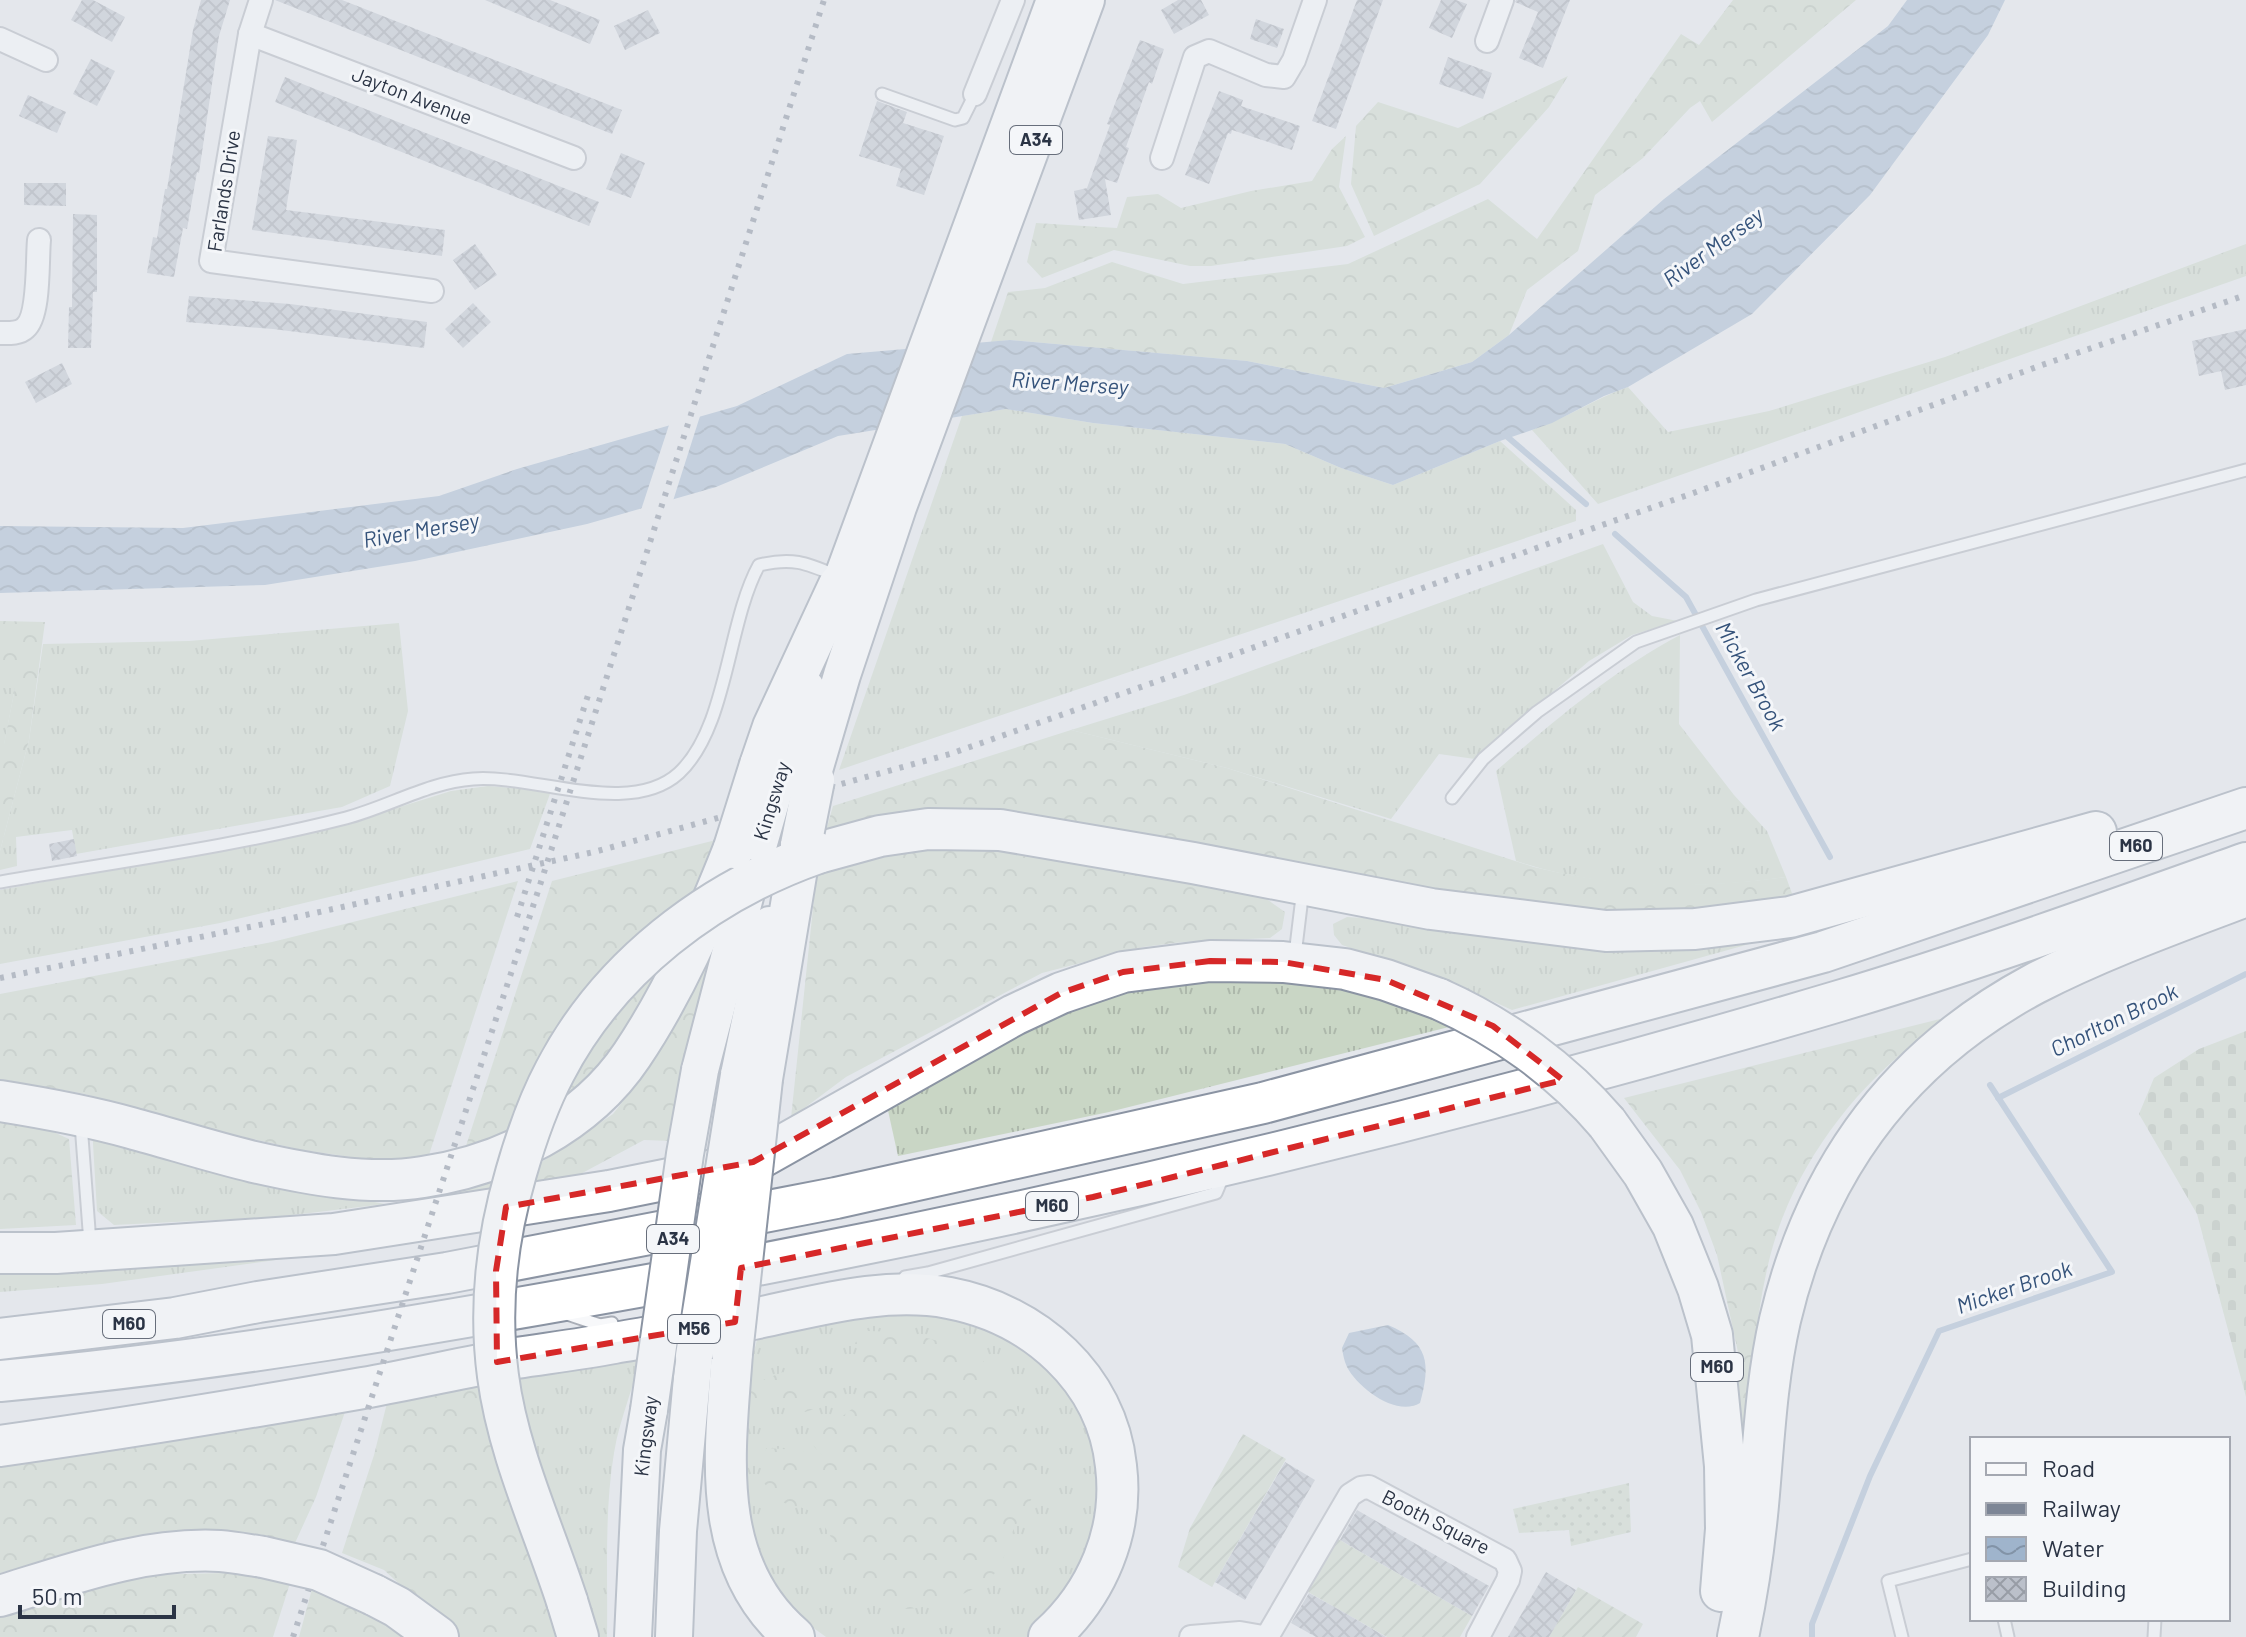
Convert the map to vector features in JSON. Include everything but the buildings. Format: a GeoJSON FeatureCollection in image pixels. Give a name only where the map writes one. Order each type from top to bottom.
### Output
{"type":"FeatureCollection","features":[{"type":"Feature","properties":{"kind":"highway","name":"Kingsway"},"geometry":{"type":"LineString","coordinates":[[797,769],[885,503],[970,274],[1055,0]]}},
{"type":"Feature","properties":{"kind":"highway","name":"Kingsway"},"geometry":{"type":"LineString","coordinates":[[970,274],[1035,142],[1086,0]]}},
{"type":"Feature","properties":{"kind":"highway","name":"Kingsway"},"geometry":{"type":"LineString","coordinates":[[840,581],[885,503]]}},
{"type":"Feature","properties":{"kind":"highway"},"geometry":{"type":"LineString","coordinates":[[794,1637],[763,1603],[742,1565],[736,1544],[725,1494],[719,1363],[771,846],[797,769],[773,727],[840,581]]}},
{"type":"Feature","properties":{"kind":"highway"},"geometry":{"type":"LineString","coordinates":[[0,1101],[80,1116],[255,1162],[339,1177],[422,1177],[506,1155],[545,1134],[583,1107],[632,1055],[677,978],[717,890],[771,846],[797,769]]}},
{"type":"Feature","properties":{"kind":"highway","name":"M60"},"geometry":{"type":"LineString","coordinates":[[572,1619],[506,1417],[498,1377],[496,1271],[506,1209],[523,1149],[550,1081],[598,1005],[657,944],[698,913],[784,865],[862,840],[928,829],[1000,830],[1431,909],[1606,931],[1711,927],[1790,917],[2246,789]]}},
{"type":"Feature","properties":{"kind":"highway","name":"M60"},"geometry":{"type":"LineString","coordinates":[[0,1339],[175,1318],[447,1273],[836,1198],[1263,1103],[1823,952],[2246,808]]}},
{"type":"Feature","properties":{"kind":"highway","name":"Kingsway"},"geometry":{"type":"LineString","coordinates":[[633,1637],[642,1450],[685,1154],[700,1070],[771,846]]}},
{"type":"Feature","properties":{"kind":"highway","name":"M60"},"geometry":{"type":"LineString","coordinates":[[0,1381],[249,1352],[448,1322],[846,1249],[1227,1166],[1540,1087],[1842,1000],[2024,942],[2246,863]]}},
{"type":"Feature","properties":{"kind":"highway","name":"M60"},"geometry":{"type":"LineString","coordinates":[[1738,1637],[1759,1497],[1765,1415],[1779,1321],[1804,1240],[1839,1165],[1858,1137],[1913,1074],[1989,1012],[2034,984],[2137,937],[2246,896]]}},
{"type":"Feature","properties":{"kind":"highway","name":"M60"},"geometry":{"type":"LineString","coordinates":[[0,1253],[334,1234],[609,1191],[753,1162],[979,1033],[1071,989],[1123,972],[1210,961],[1294,963],[1358,973],[1439,999],[1493,1026],[1519,1045],[1588,1102],[1607,1123],[1643,1173],[1673,1226],[1698,1288],[1712,1335],[1721,1408],[1726,1529],[1716,1637]]}},
{"type":"Feature","properties":{"kind":"highway","name":"M56"},"geometry":{"type":"LineString","coordinates":[[0,1446],[366,1387],[752,1319],[847,1299],[906,1295],[953,1299],[1013,1319],[1061,1353],[1073,1365],[1098,1403],[1110,1437],[1116,1464],[1117,1503],[1109,1546],[1084,1598],[1049,1637]]}},
{"type":"Feature","properties":{"kind":"highway","name":"M60"},"geometry":{"type":"LineString","coordinates":[[0,1318],[172,1297],[258,1302]]}},
{"type":"Feature","properties":{"kind":"highway"},"geometry":{"type":"LineString","coordinates":[[0,1404],[37,1399],[249,1352]]}},
{"type":"Feature","properties":{"kind":"highway","name":"Kingsway"},"geometry":{"type":"LineString","coordinates":[[674,1637],[678,1531],[719,1363]]}},
{"type":"Feature","properties":{"kind":"highway"},"geometry":{"type":"LineString","coordinates":[[0,1596],[132,1558],[219,1551],[319,1570],[397,1607],[438,1637]]}},
{"type":"Feature","properties":{"kind":"street","name":"Farlands Drive"},"geometry":{"type":"LineString","coordinates":[[261,0],[250,34],[211,261],[432,291]]}},
{"type":"Feature","properties":{"kind":"street"},"geometry":{"type":"LineString","coordinates":[[975,94],[1013,0]]}},
{"type":"Feature","properties":{"kind":"street"},"geometry":{"type":"LineString","coordinates":[[1162,158],[1195,57],[1209,51],[1266,75],[1284,77],[1294,60],[1315,0]]}},
{"type":"Feature","properties":{"kind":"street"},"geometry":{"type":"LineString","coordinates":[[1487,41],[1502,0]]}},
{"type":"Feature","properties":{"kind":"street","name":"Jayton Avenue"},"geometry":{"type":"LineString","coordinates":[[250,34],[574,158]]}},
{"type":"Feature","properties":{"kind":"street"},"geometry":{"type":"LineString","coordinates":[[0,39],[46,60]]}},
{"type":"Feature","properties":{"kind":"street"},"geometry":{"type":"LineString","coordinates":[[0,333],[15,333],[25,328],[34,314],[39,240]]}},
{"type":"Feature","properties":{"kind":"street","name":"Booth Square"},"geometry":{"type":"LineString","coordinates":[[1265,1637],[1350,1495],[1369,1487],[1505,1560],[1510,1571],[1508,1580],[1478,1637]]}},
{"type":"Feature","properties":{"kind":"street"},"geometry":{"type":"LineString","coordinates":[[1200,1636],[1240,1633],[1265,1637]]}},
{"type":"Feature","properties":{"kind":"lane"},"geometry":{"type":"LineString","coordinates":[[882,94],[955,120],[963,118],[975,94]]}},
{"type":"Feature","properties":{"kind":"lane"},"geometry":{"type":"LineString","coordinates":[[1452,798],[1483,759],[1537,712],[1636,642],[1756,600],[2246,470]]}},
{"type":"Feature","properties":{"kind":"lane"},"geometry":{"type":"LineString","coordinates":[[0,882],[278,833],[348,817],[468,779],[512,779],[596,793],[627,793],[657,784],[681,771],[707,729],[735,641],[746,588],[759,565],[796,560],[840,581]]}},
{"type":"Feature","properties":{"kind":"lane"},"geometry":{"type":"LineString","coordinates":[[1294,963],[1304,885]]}},
{"type":"Feature","properties":{"kind":"lane"},"geometry":{"type":"LineString","coordinates":[[80,1116],[91,1250]]}},
{"type":"Feature","properties":{"kind":"lane"},"geometry":{"type":"LineString","coordinates":[[897,1278],[928,1273],[1216,1193],[1227,1166]]}},
{"type":"Feature","properties":{"kind":"lane"},"geometry":{"type":"LineString","coordinates":[[725,1306],[756,1301]]}},
{"type":"Feature","properties":{"kind":"lane"},"geometry":{"type":"LineString","coordinates":[[538,1305],[600,1325],[631,1320]]}},
{"type":"Feature","properties":{"kind":"lane"},"geometry":{"type":"LineString","coordinates":[[694,1310],[709,1308]]}},
{"type":"Feature","properties":{"kind":"lane"},"geometry":{"type":"LineString","coordinates":[[647,1318],[678,1313]]}},
{"type":"Feature","properties":{"kind":"lane"},"geometry":{"type":"LineString","coordinates":[[1902,1637],[1888,1581],[1970,1560]]}},
{"type":"Feature","properties":{"kind":"highlighted area"},"geometry":{"type":"Polygon","coordinates":[[[1210,961],[1283,962],[1386,980],[1493,1026],[1563,1080],[1093,1197],[741,1268],[735,1322],[497,1362],[496,1271],[506,1207],[753,1162],[1061,993],[1123,972],[1210,961]]]}},
{"type":"Feature","properties":{"kind":"green space"},"geometry":{"type":"Polygon","coordinates":[[[1733,0],[1856,0],[1712,122],[1700,101],[1690,108],[1643,158],[1595,195],[1578,251],[1527,290],[1509,335],[1472,362],[1384,388],[1247,361],[1010,340],[991,342],[1008,292],[1045,288],[1112,262],[1183,284],[1348,264],[1488,199],[1537,239],[1681,34],[1699,45],[1733,0]]]}},
{"type":"Feature","properties":{"kind":"green space"},"geometry":{"type":"Polygon","coordinates":[[[1568,76],[1549,107],[1480,184],[1374,236],[1351,184],[1356,126],[1378,102],[1458,128],[1568,76]]]}},
{"type":"Feature","properties":{"kind":"green space"},"geometry":{"type":"Polygon","coordinates":[[[1346,136],[1339,187],[1365,237],[1347,246],[1211,266],[1190,266],[1114,250],[1042,278],[1027,262],[1036,223],[1117,228],[1127,197],[1158,194],[1181,208],[1251,191],[1312,181],[1332,149],[1346,136]]]}},
{"type":"Feature","properties":{"kind":"green space"},"geometry":{"type":"Polygon","coordinates":[[[2246,244],[2246,276],[1598,504],[1532,430],[1628,387],[1668,432],[1769,411],[1945,357],[2246,244]]]}},
{"type":"Feature","properties":{"kind":"green space"},"geometry":{"type":"Polygon","coordinates":[[[1006,409],[1093,423],[1285,444],[1341,468],[1393,485],[1500,441],[1576,510],[1576,521],[839,770],[962,416],[1006,409]]]}},
{"type":"Feature","properties":{"kind":"green space"},"geometry":{"type":"Polygon","coordinates":[[[1603,544],[1633,602],[1652,616],[1678,621],[1632,635],[1589,661],[1475,759],[1439,754],[1391,819],[1227,768],[1071,730],[1184,695],[1603,544]]]}},
{"type":"Feature","properties":{"kind":"green space"},"geometry":{"type":"Polygon","coordinates":[[[0,621],[45,622],[29,740],[0,851],[0,745],[4,744],[15,688],[0,688],[0,621]]]}},
{"type":"Feature","properties":{"kind":"green space"},"geometry":{"type":"Polygon","coordinates":[[[399,623],[408,711],[390,786],[342,807],[76,854],[72,830],[16,837],[17,866],[0,870],[0,851],[29,740],[43,644],[189,641],[399,623]]]}},
{"type":"Feature","properties":{"kind":"green space"},"geometry":{"type":"Polygon","coordinates":[[[1680,635],[1679,724],[1734,795],[1767,831],[1786,877],[1718,884],[1650,885],[1583,878],[1516,861],[1496,771],[1607,681],[1680,635]]]}},
{"type":"Feature","properties":{"kind":"green space"},"geometry":{"type":"Polygon","coordinates":[[[0,688],[15,688],[4,745],[0,745],[0,688]]]}},
{"type":"Feature","properties":{"kind":"green space"},"geometry":{"type":"Polygon","coordinates":[[[1071,730],[1227,768],[1534,867],[1628,883],[1691,885],[1786,877],[1794,899],[1761,906],[1594,915],[1338,877],[825,834],[833,806],[1071,730]]]}},
{"type":"Feature","properties":{"kind":"green space"},"geometry":{"type":"Polygon","coordinates":[[[488,786],[551,791],[530,849],[220,923],[0,964],[0,890],[329,829],[451,791],[488,786]]]}},
{"type":"Feature","properties":{"kind":"green space"},"geometry":{"type":"Polygon","coordinates":[[[716,840],[694,895],[512,1131],[464,1152],[552,881],[716,840]]]}},
{"type":"Feature","properties":{"kind":"green space"},"geometry":{"type":"Polygon","coordinates":[[[938,845],[1019,849],[1258,893],[1285,912],[1282,929],[1270,938],[1143,947],[1042,973],[846,1077],[791,1118],[817,870],[856,857],[938,845]]]}},
{"type":"Feature","properties":{"kind":"green space"},"geometry":{"type":"Polygon","coordinates":[[[518,881],[428,1158],[379,1161],[302,1150],[221,1132],[85,1094],[0,1079],[0,994],[272,942],[518,881]]]}},
{"type":"Feature","properties":{"kind":"green space"},"geometry":{"type":"Polygon","coordinates":[[[1347,917],[1789,933],[1512,1010],[1444,979],[1342,945],[1334,935],[1333,924],[1347,917]]]}},
{"type":"Feature","properties":{"kind":"green space"},"geometry":{"type":"Polygon","coordinates":[[[711,928],[708,978],[672,1141],[644,1140],[573,1178],[449,1199],[450,1194],[537,1165],[613,1114],[652,1064],[672,1026],[711,928]]]}},
{"type":"Feature","properties":{"kind":"green space"},"geometry":{"type":"Polygon","coordinates":[[[665,959],[651,988],[602,1067],[555,1110],[576,1069],[620,1005],[665,959]]]}},
{"type":"Feature","properties":{"kind":"green space"},"geometry":{"type":"Polygon","coordinates":[[[1163,979],[1341,981],[1457,1025],[1109,1112],[898,1156],[887,1106],[1056,1011],[1163,979]]]}},
{"type":"Feature","properties":{"kind":"green space"},"geometry":{"type":"Polygon","coordinates":[[[1964,1013],[1914,1044],[1883,1070],[1839,1119],[1803,1174],[1788,1203],[1768,1265],[1739,1445],[1738,1352],[1717,1255],[1701,1212],[1680,1170],[1624,1098],[1964,1013]]]}},
{"type":"Feature","properties":{"kind":"green space"},"geometry":{"type":"Polygon","coordinates":[[[2246,1031],[2246,1397],[2197,1214],[2139,1114],[2154,1078],[2199,1049],[2246,1031]]]}},
{"type":"Feature","properties":{"kind":"green space"},"geometry":{"type":"Polygon","coordinates":[[[0,1116],[38,1125],[69,1139],[76,1225],[0,1229],[0,1116]]]}},
{"type":"Feature","properties":{"kind":"green space"},"geometry":{"type":"Polygon","coordinates":[[[92,1127],[385,1204],[276,1217],[114,1225],[97,1211],[92,1127]]]}},
{"type":"Feature","properties":{"kind":"green space"},"geometry":{"type":"Polygon","coordinates":[[[334,1252],[102,1284],[0,1292],[0,1263],[334,1252]]]}},
{"type":"Feature","properties":{"kind":"green space"},"geometry":{"type":"Polygon","coordinates":[[[939,1312],[1021,1340],[1083,1399],[1103,1459],[1101,1534],[1047,1622],[1027,1637],[826,1637],[797,1616],[764,1574],[745,1507],[745,1386],[758,1336],[831,1319],[939,1312]]]}},
{"type":"Feature","properties":{"kind":"green space"},"geometry":{"type":"Polygon","coordinates":[[[868,1331],[934,1340],[982,1360],[1006,1386],[1039,1461],[1040,1475],[1036,1489],[995,1573],[960,1595],[929,1606],[900,1609],[875,1601],[855,1581],[818,1518],[805,1509],[778,1500],[764,1483],[766,1448],[798,1450],[826,1460],[811,1443],[864,1400],[855,1343],[868,1331]]]}},
{"type":"Feature","properties":{"kind":"green space"},"geometry":{"type":"Polygon","coordinates":[[[642,1347],[617,1439],[611,1476],[607,1637],[594,1637],[540,1470],[519,1368],[642,1347]]]}},
{"type":"Feature","properties":{"kind":"green space"},"geometry":{"type":"Polygon","coordinates":[[[783,1372],[796,1381],[839,1390],[835,1402],[805,1412],[792,1407],[747,1407],[753,1384],[783,1372]]]}},
{"type":"Feature","properties":{"kind":"green space"},"geometry":{"type":"Polygon","coordinates":[[[479,1379],[563,1637],[458,1637],[384,1570],[342,1553],[374,1455],[389,1395],[479,1379]]]}},
{"type":"Feature","properties":{"kind":"green space"},"geometry":{"type":"Polygon","coordinates":[[[347,1406],[316,1497],[295,1543],[129,1537],[0,1573],[0,1459],[347,1406]]]}},
{"type":"Feature","properties":{"kind":"green space"},"geometry":{"type":"Polygon","coordinates":[[[1243,1434],[1286,1459],[1212,1587],[1178,1567],[1190,1528],[1243,1434]]]}},
{"type":"Feature","properties":{"kind":"green space"},"geometry":{"type":"Polygon","coordinates":[[[1629,1483],[1631,1532],[1571,1546],[1569,1530],[1519,1533],[1513,1509],[1629,1483]]]}},
{"type":"Feature","properties":{"kind":"green space"},"geometry":{"type":"Polygon","coordinates":[[[1338,1539],[1472,1616],[1460,1637],[1387,1637],[1308,1592],[1338,1539]]]}},
{"type":"Feature","properties":{"kind":"green space"},"geometry":{"type":"Polygon","coordinates":[[[265,1572],[291,1580],[273,1637],[0,1637],[0,1609],[144,1575],[265,1572]]]}},
{"type":"Feature","properties":{"kind":"green space"},"geometry":{"type":"Polygon","coordinates":[[[1578,1587],[1643,1624],[1636,1637],[1549,1637],[1578,1587]]]}},
{"type":"Feature","properties":{"kind":"green space"},"geometry":{"type":"Polygon","coordinates":[[[312,1589],[376,1618],[403,1637],[299,1637],[312,1589]]]}},
{"type":"Feature","properties":{"kind":"water","name":"River Mersey"},"geometry":{"type":"Polygon","coordinates":[[[1907,0],[2005,0],[1988,35],[1870,195],[1752,314],[1628,387],[1552,423],[1393,485],[1341,468],[1285,444],[1093,423],[1006,409],[838,436],[716,487],[587,524],[415,561],[265,585],[0,593],[0,526],[183,528],[439,496],[517,469],[737,406],[847,354],[1010,340],[1247,361],[1384,388],[1472,362],[1509,335],[1664,199],[1888,26],[1907,0]]]}},
{"type":"Feature","properties":{"kind":"water"},"geometry":{"type":"Polygon","coordinates":[[[1388,1325],[1412,1339],[1424,1356],[1426,1366],[1420,1403],[1400,1406],[1379,1398],[1352,1375],[1344,1360],[1342,1348],[1349,1333],[1388,1325]]]}},
{"type":"Feature","properties":{"kind":"pier"},"geometry":{"type":"Polygon","coordinates":[[[701,413],[672,504],[640,513],[670,422],[701,413]]]}},
{"type":"Feature","properties":{"kind":"waterway","name":"Micker Brook"},"geometry":{"type":"LineString","coordinates":[[1504,434],[1586,504]]}},
{"type":"Feature","properties":{"kind":"waterway","name":"Micker Brook"},"geometry":{"type":"LineString","coordinates":[[1615,534],[1686,597],[1830,857]]}},
{"type":"Feature","properties":{"kind":"waterway","name":"Chorlton Brook"},"geometry":{"type":"LineString","coordinates":[[1998,1098],[2246,974]]}},
{"type":"Feature","properties":{"kind":"waterway","name":"Micker Brook"},"geometry":{"type":"LineString","coordinates":[[1812,1637],[1812,1624],[1870,1476],[1939,1331],[2112,1272],[1990,1085]]}},
{"type":"Feature","properties":{"kind":"railway"},"geometry":{"type":"LineString","coordinates":[[293,1637],[540,885],[824,0]]}},
{"type":"Feature","properties":{"kind":"railway"},"geometry":{"type":"LineString","coordinates":[[0,978],[594,852],[950,754],[2246,295]]}},
{"type":"Feature","properties":{"kind":"railway"},"geometry":{"type":"LineString","coordinates":[[517,917],[590,689]]}}]}
